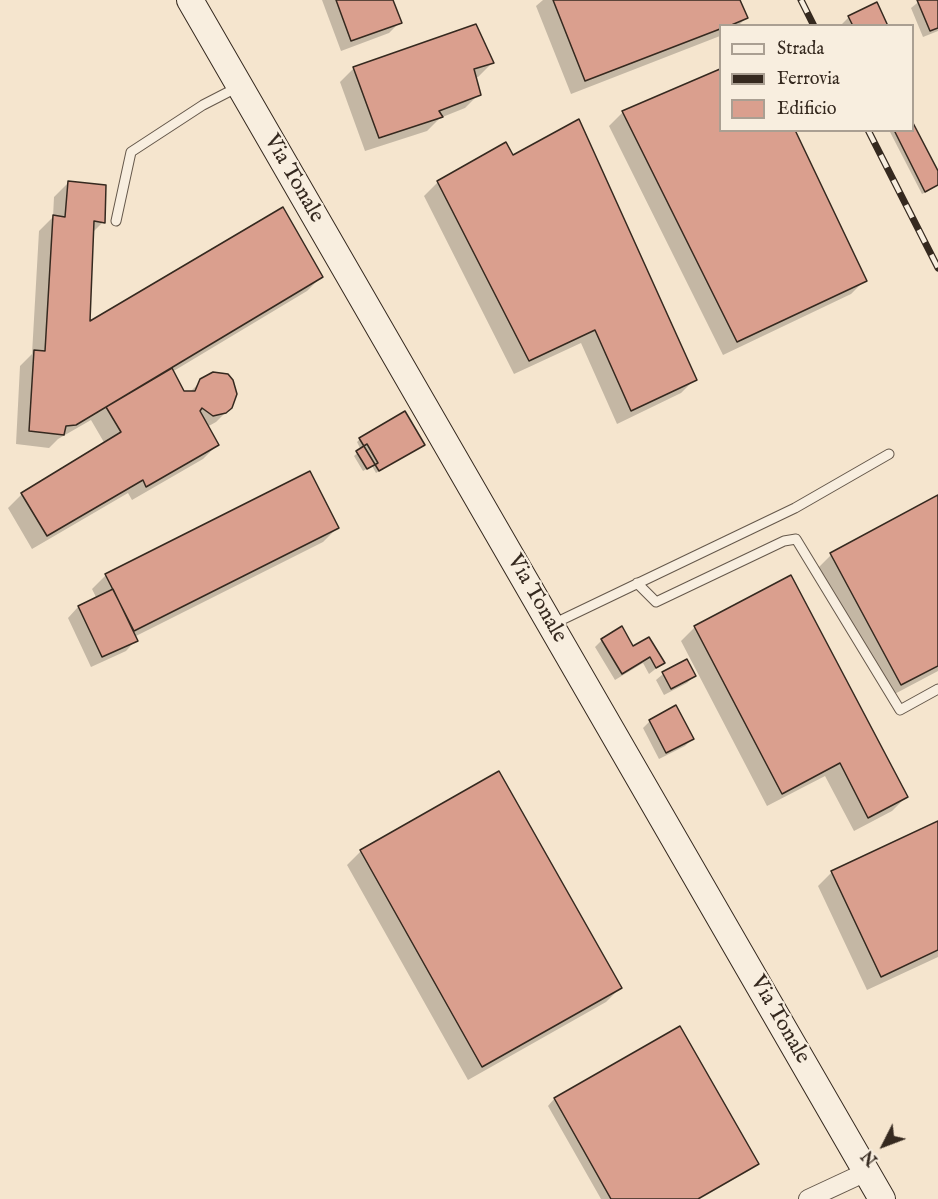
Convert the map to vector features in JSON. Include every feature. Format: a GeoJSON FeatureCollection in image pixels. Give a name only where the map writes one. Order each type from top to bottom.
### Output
{"type":"FeatureCollection","features":[{"type":"Feature","properties":{"kind":"main road","name":"Via Tonale"},"geometry":{"type":"LineString","coordinates":[[190,0],[882,1199]]}},
{"type":"Feature","properties":{"kind":"street"},"geometry":{"type":"LineString","coordinates":[[808,1199],[866,1172]]}},
{"type":"Feature","properties":{"kind":"lane"},"geometry":{"type":"LineString","coordinates":[[117,221],[130,152],[203,105],[240,86]]}},
{"type":"Feature","properties":{"kind":"lane"},"geometry":{"type":"LineString","coordinates":[[551,625],[795,508],[889,454]]}},
{"type":"Feature","properties":{"kind":"lane"},"geometry":{"type":"LineString","coordinates":[[637,583],[656,602],[784,541],[796,539],[900,710],[938,689]]}},
{"type":"Feature","properties":{"kind":"building"},"geometry":{"type":"Polygon","coordinates":[[[336,0],[393,0],[402,23],[351,41],[336,0]]]}},
{"type":"Feature","properties":{"kind":"building"},"geometry":{"type":"Polygon","coordinates":[[[553,0],[740,0],[748,18],[734,24],[719,24],[719,29],[585,81],[553,0]]]}},
{"type":"Feature","properties":{"kind":"building"},"geometry":{"type":"Polygon","coordinates":[[[917,0],[938,0],[938,28],[930,31],[917,0]]]}},
{"type":"Feature","properties":{"kind":"building"},"geometry":{"type":"Polygon","coordinates":[[[877,2],[887,24],[852,24],[848,16],[877,2]]]}},
{"type":"Feature","properties":{"kind":"building"},"geometry":{"type":"Polygon","coordinates":[[[476,24],[494,63],[474,69],[481,95],[439,111],[443,117],[379,138],[353,67],[476,24]]]}},
{"type":"Feature","properties":{"kind":"building"},"geometry":{"type":"Polygon","coordinates":[[[719,69],[719,132],[796,132],[867,281],[737,342],[622,111],[719,69]]]}},
{"type":"Feature","properties":{"kind":"building"},"geometry":{"type":"Polygon","coordinates":[[[579,119],[697,380],[631,411],[595,330],[529,361],[437,181],[506,142],[513,155],[579,119]]]}},
{"type":"Feature","properties":{"kind":"building"},"geometry":{"type":"Polygon","coordinates":[[[914,125],[938,171],[938,185],[925,192],[895,132],[914,132],[914,125]]]}},
{"type":"Feature","properties":{"kind":"building"},"geometry":{"type":"Polygon","coordinates":[[[68,181],[106,185],[105,223],[94,221],[90,321],[283,207],[323,277],[76,425],[66,426],[64,435],[29,431],[34,350],[45,351],[53,215],[65,217],[68,181]]]}},
{"type":"Feature","properties":{"kind":"building"},"geometry":{"type":"Polygon","coordinates":[[[172,368],[184,391],[195,391],[200,379],[213,372],[228,374],[233,380],[237,394],[232,408],[226,413],[213,416],[202,408],[200,411],[219,445],[146,487],[143,480],[47,536],[21,493],[121,432],[106,407],[172,368]]]}},
{"type":"Feature","properties":{"kind":"building"},"geometry":{"type":"Polygon","coordinates":[[[405,411],[425,445],[379,471],[359,438],[405,411]]]}},
{"type":"Feature","properties":{"kind":"building"},"geometry":{"type":"Polygon","coordinates":[[[367,444],[378,463],[367,469],[356,451],[367,444]]]}},
{"type":"Feature","properties":{"kind":"building"},"geometry":{"type":"Polygon","coordinates":[[[310,471],[339,528],[134,631],[105,574],[310,471]]]}},
{"type":"Feature","properties":{"kind":"building"},"geometry":{"type":"Polygon","coordinates":[[[938,495],[938,666],[901,685],[830,553],[938,495]]]}},
{"type":"Feature","properties":{"kind":"building"},"geometry":{"type":"Polygon","coordinates":[[[791,575],[908,797],[868,818],[840,763],[782,794],[694,626],[791,575]]]}},
{"type":"Feature","properties":{"kind":"building"},"geometry":{"type":"Polygon","coordinates":[[[113,589],[138,641],[102,657],[78,606],[113,589]]]}},
{"type":"Feature","properties":{"kind":"building"},"geometry":{"type":"Polygon","coordinates":[[[622,626],[633,646],[649,637],[665,663],[656,668],[650,657],[622,674],[601,639],[622,626]]]}},
{"type":"Feature","properties":{"kind":"building"},"geometry":{"type":"Polygon","coordinates":[[[687,659],[696,676],[671,689],[662,672],[687,659]]]}},
{"type":"Feature","properties":{"kind":"building"},"geometry":{"type":"Polygon","coordinates":[[[676,705],[694,739],[666,753],[649,720],[676,705]]]}},
{"type":"Feature","properties":{"kind":"building"},"geometry":{"type":"Polygon","coordinates":[[[499,771],[622,988],[482,1067],[360,850],[499,771]]]}},
{"type":"Feature","properties":{"kind":"building"},"geometry":{"type":"Polygon","coordinates":[[[938,821],[938,950],[881,977],[831,871],[938,821]]]}},
{"type":"Feature","properties":{"kind":"building"},"geometry":{"type":"Polygon","coordinates":[[[680,1026],[759,1164],[698,1199],[611,1199],[554,1098],[680,1026]]]}},
{"type":"Feature","properties":{"kind":"railway"},"geometry":{"type":"LineString","coordinates":[[801,0],[813,24]]}},
{"type":"Feature","properties":{"kind":"railway"},"geometry":{"type":"LineString","coordinates":[[869,132],[938,268]]}}]}
